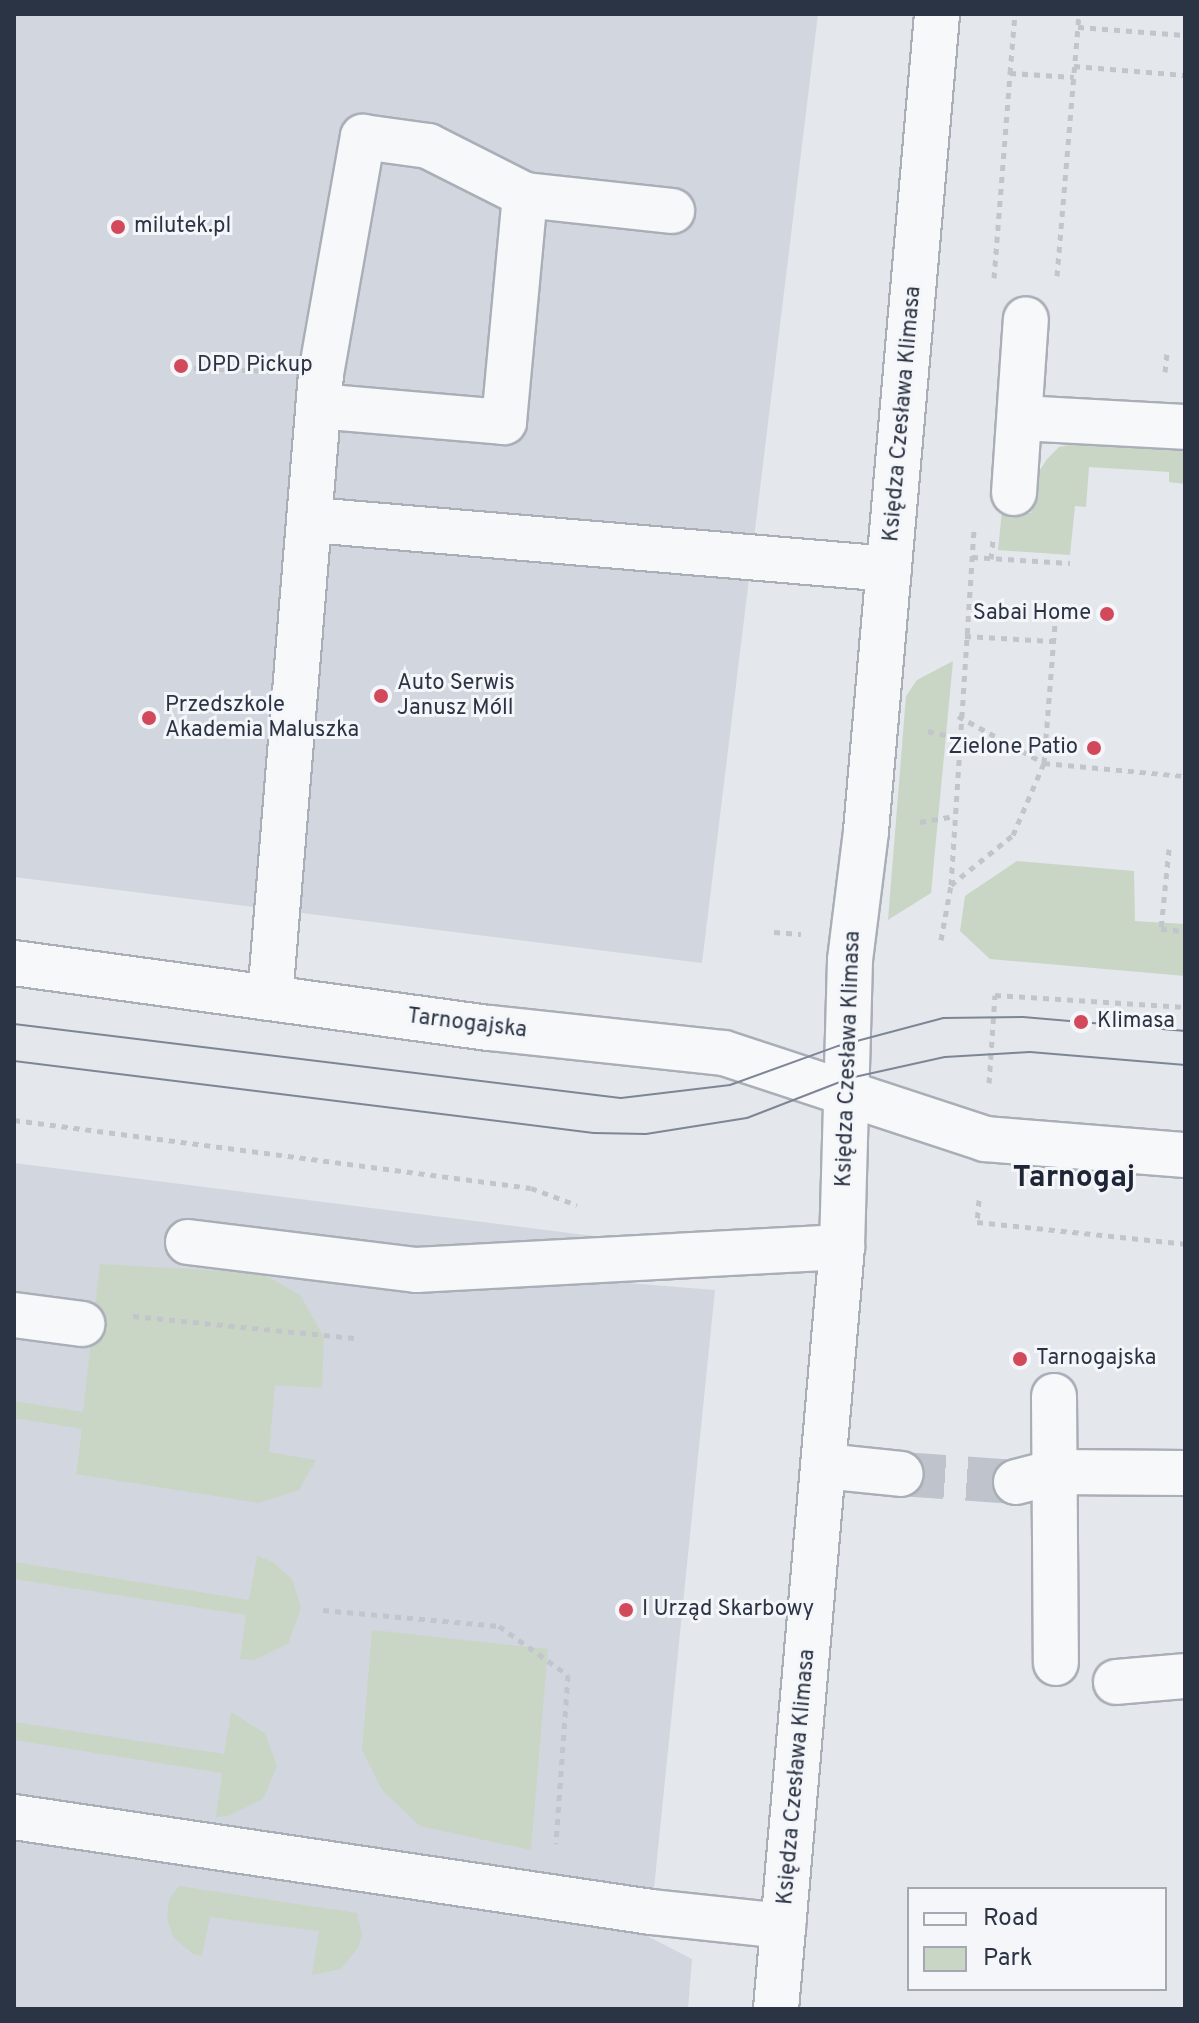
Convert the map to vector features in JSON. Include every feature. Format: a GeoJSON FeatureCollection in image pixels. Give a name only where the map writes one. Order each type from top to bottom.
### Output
{"type":"FeatureCollection","features":[{"type":"Feature","properties":{"kind":"street","name":"Księdza Czesława Klimasa"},"geometry":{"type":"LineString","coordinates":[[776,2009],[842,1247],[849,1091],[850,960],[889,569],[937,14]]}},
{"type":"Feature","properties":{"kind":"street"},"geometry":{"type":"LineString","coordinates":[[270,998],[312,520],[320,390],[363,137],[428,146],[525,195],[672,211]]}},
{"type":"Feature","properties":{"kind":"street"},"geometry":{"type":"LineString","coordinates":[[320,390],[504,422],[525,195]]}},
{"type":"Feature","properties":{"kind":"street"},"geometry":{"type":"LineString","coordinates":[[1014,493],[1020,418],[1041,304]]}},
{"type":"Feature","properties":{"kind":"street"},"geometry":{"type":"LineString","coordinates":[[1020,418],[1185,427]]}},
{"type":"Feature","properties":{"kind":"street"},"geometry":{"type":"LineString","coordinates":[[312,520],[889,569]]}},
{"type":"Feature","properties":{"kind":"street","name":"Tarnogajska"},"geometry":{"type":"LineString","coordinates":[[14,963],[270,998],[724,1053],[849,1091],[985,1139],[1185,1155]]}},
{"type":"Feature","properties":{"kind":"street"},"geometry":{"type":"LineString","coordinates":[[188,1242],[416,1270],[842,1247]]}},
{"type":"Feature","properties":{"kind":"street"},"geometry":{"type":"LineString","coordinates":[[14,1315],[82,1324]]}},
{"type":"Feature","properties":{"kind":"street"},"geometry":{"type":"LineString","coordinates":[[1054,1396],[1035,1477],[1056,1663]]}},
{"type":"Feature","properties":{"kind":"street"},"geometry":{"type":"LineString","coordinates":[[824,1466],[901,1474]]}},
{"type":"Feature","properties":{"kind":"street"},"geometry":{"type":"LineString","coordinates":[[1035,1477],[1185,1473]]}},
{"type":"Feature","properties":{"kind":"street"},"geometry":{"type":"LineString","coordinates":[[1116,1682],[1185,1676]]}},
{"type":"Feature","properties":{"kind":"street"},"geometry":{"type":"LineString","coordinates":[[14,1817],[651,1912],[783,1926]]}},
{"type":"Feature","properties":{"kind":"path"},"geometry":{"type":"LineString","coordinates":[[1010,73],[1015,14]]}},
{"type":"Feature","properties":{"kind":"path"},"geometry":{"type":"LineString","coordinates":[[1041,304],[1074,77],[1079,14]]}},
{"type":"Feature","properties":{"kind":"path"},"geometry":{"type":"LineString","coordinates":[[1078,27],[1185,35]]}},
{"type":"Feature","properties":{"kind":"path"},"geometry":{"type":"LineString","coordinates":[[1074,66],[1185,75]]}},
{"type":"Feature","properties":{"kind":"path"},"geometry":{"type":"LineString","coordinates":[[1028,75],[1074,77]]}},
{"type":"Feature","properties":{"kind":"path"},"geometry":{"type":"LineString","coordinates":[[194,368],[320,390]]}},
{"type":"Feature","properties":{"kind":"path"},"geometry":{"type":"LineString","coordinates":[[972,557],[1070,563]]}},
{"type":"Feature","properties":{"kind":"path"},"geometry":{"type":"LineString","coordinates":[[951,885],[1013,835],[1044,763],[1056,609],[1066,610]]}},
{"type":"Feature","properties":{"kind":"path"},"geometry":{"type":"LineString","coordinates":[[941,940],[951,885],[958,716],[965,636],[1053,641]]}},
{"type":"Feature","properties":{"kind":"path"},"geometry":{"type":"LineString","coordinates":[[958,716],[1044,763],[1185,776]]}},
{"type":"Feature","properties":{"kind":"path"},"geometry":{"type":"LineString","coordinates":[[1169,849],[1161,929],[1185,931]]}},
{"type":"Feature","properties":{"kind":"path"},"geometry":{"type":"LineString","coordinates":[[774,932],[801,934]]}},
{"type":"Feature","properties":{"kind":"path"},"geometry":{"type":"LineString","coordinates":[[989,1092],[995,995],[1185,1007]]}},
{"type":"Feature","properties":{"kind":"path"},"geometry":{"type":"LineString","coordinates":[[14,1120],[531,1188],[580,1206]]}},
{"type":"Feature","properties":{"kind":"path"},"geometry":{"type":"LineString","coordinates":[[979,1200],[977,1222],[1185,1244]]}},
{"type":"Feature","properties":{"kind":"path"},"geometry":{"type":"LineString","coordinates":[[82,1324],[110,1314],[354,1338]]}},
{"type":"Feature","properties":{"kind":"path"},"geometry":{"type":"LineString","coordinates":[[323,1610],[499,1626],[568,1675],[555,1861]]}},
{"type":"Feature","properties":{"kind":"shaded area"},"geometry":{"type":"Polygon","coordinates":[[[14,14],[818,14],[702,963],[14,877],[14,14]]]}},
{"type":"Feature","properties":{"kind":"shaded area"},"geometry":{"type":"Polygon","coordinates":[[[14,1163],[593,1236],[591,1280],[715,1290],[649,1937],[692,1959],[688,2009],[14,2009],[14,1163]]]}},
{"type":"Feature","properties":{"kind":"green space"},"geometry":{"type":"Polygon","coordinates":[[[1079,443],[1185,450],[1185,484],[1169,482],[1169,472],[1089,467],[1086,507],[1075,506],[1070,555],[998,550],[1002,511],[1031,513],[1038,473],[1047,459],[1059,447],[1079,443]]]}},
{"type":"Feature","properties":{"kind":"green space"},"geometry":{"type":"Polygon","coordinates":[[[953,661],[931,893],[888,920],[906,696],[917,680],[953,661]]]}},
{"type":"Feature","properties":{"kind":"green space"},"geometry":{"type":"Polygon","coordinates":[[[1017,861],[1134,871],[1135,921],[1185,924],[1185,976],[990,959],[960,931],[965,896],[1017,861]]]}},
{"type":"Feature","properties":{"kind":"green space"},"geometry":{"type":"Polygon","coordinates":[[[100,1264],[261,1273],[300,1295],[324,1337],[322,1388],[275,1385],[269,1452],[316,1460],[299,1490],[259,1503],[76,1474],[82,1429],[14,1418],[14,1401],[83,1412],[100,1264]]]}},
{"type":"Feature","properties":{"kind":"green space"},"geometry":{"type":"Polygon","coordinates":[[[257,1556],[273,1562],[292,1579],[301,1608],[288,1644],[254,1660],[240,1659],[246,1615],[14,1579],[14,1562],[249,1600],[257,1556]]]}},
{"type":"Feature","properties":{"kind":"green space"},"geometry":{"type":"Polygon","coordinates":[[[372,1630],[548,1649],[531,1850],[420,1826],[382,1790],[362,1750],[372,1630]]]}},
{"type":"Feature","properties":{"kind":"green space"},"geometry":{"type":"Polygon","coordinates":[[[231,1712],[265,1733],[277,1766],[263,1799],[228,1816],[216,1817],[222,1773],[14,1740],[14,1722],[224,1754],[231,1712]]]}},
{"type":"Feature","properties":{"kind":"green space"},"geometry":{"type":"Polygon","coordinates":[[[179,1886],[357,1913],[362,1934],[358,1948],[341,1969],[312,1975],[319,1931],[210,1917],[202,1956],[193,1954],[173,1937],[167,1919],[169,1900],[179,1886]]]}},
{"type":"Feature","properties":{"kind":"tunnel"},"geometry":{"type":"LineString","coordinates":[[901,1474],[1016,1482]]}},
{"type":"Feature","properties":{"kind":"tram line"},"geometry":{"type":"LineString","coordinates":[[14,1024],[621,1098],[730,1085],[838,1046],[943,1018],[1023,1017],[1185,1031]]}},
{"type":"Feature","properties":{"kind":"tram line"},"geometry":{"type":"LineString","coordinates":[[14,1061],[594,1133],[646,1134],[747,1118],[850,1078],[945,1057],[1030,1052],[1185,1065]]}},
{"type":"Feature","properties":{"kind":"place","name":"milutek.pl"},"geometry":{"type":"Point","coordinates":[118,227]}},
{"type":"Feature","properties":{"kind":"place","name":"DPD Pickup"},"geometry":{"type":"Point","coordinates":[181,366]}},
{"type":"Feature","properties":{"kind":"place","name":"Sabai Home"},"geometry":{"type":"Point","coordinates":[1107,614]}},
{"type":"Feature","properties":{"kind":"place","name":"Auto Serwis Janusz Móll"},"geometry":{"type":"Point","coordinates":[381,696]}},
{"type":"Feature","properties":{"kind":"place","name":"Przedszkole Akademia Maluszka"},"geometry":{"type":"Point","coordinates":[149,718]}},
{"type":"Feature","properties":{"kind":"place","name":"Zielone Patio"},"geometry":{"type":"Point","coordinates":[1094,748]}},
{"type":"Feature","properties":{"kind":"place","name":"Klimasa"},"geometry":{"type":"Point","coordinates":[1081,1022]}},
{"type":"Feature","properties":{"kind":"place","name":"Tarnogajska"},"geometry":{"type":"Point","coordinates":[1020,1359]}},
{"type":"Feature","properties":{"kind":"place","name":"I Urząd Skarbowy"},"geometry":{"type":"Point","coordinates":[626,1610]}},
{"type":"Feature","properties":{"kind":"district","name":"Tarnogaj"},"geometry":{"type":"Point","coordinates":[1074,1179]}}]}
